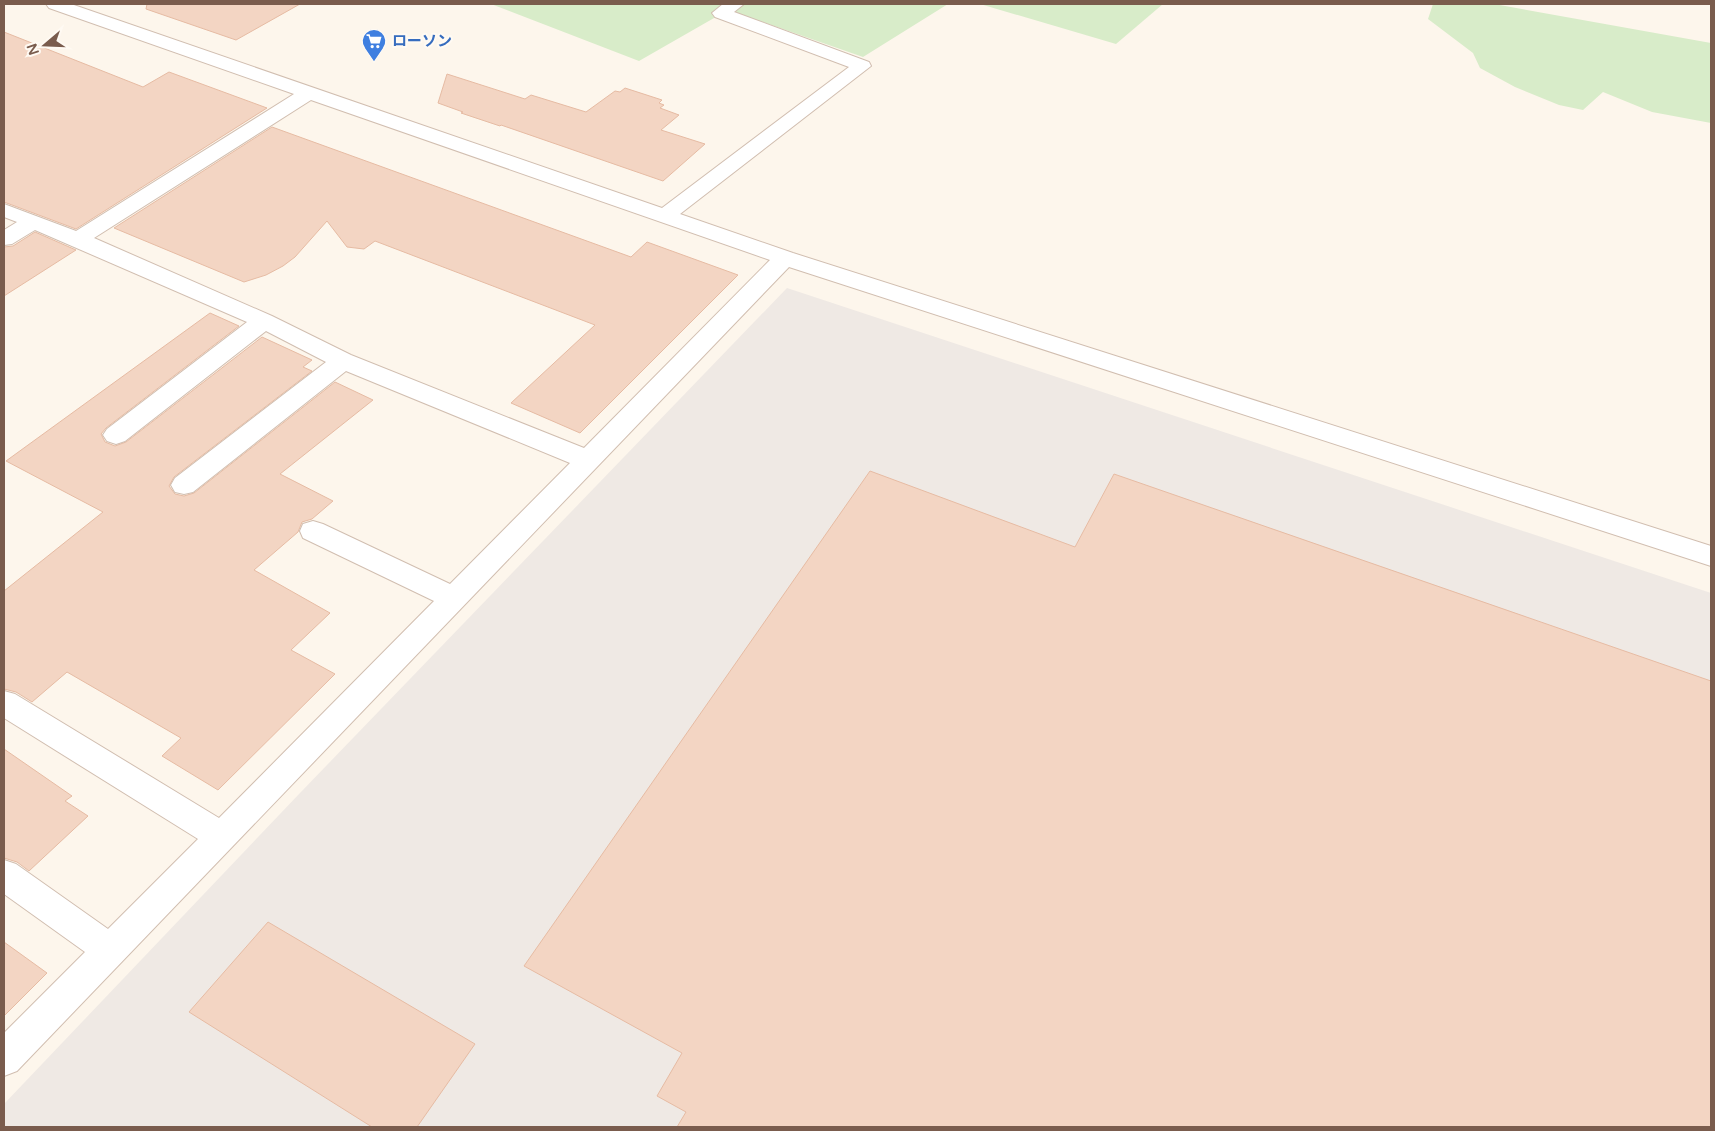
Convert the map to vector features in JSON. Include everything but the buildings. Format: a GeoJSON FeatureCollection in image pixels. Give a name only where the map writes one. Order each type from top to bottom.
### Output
{"type":"FeatureCollection","features":[{"type":"Feature","properties":{"kind":"street"},"geometry":{"type":"LineString","coordinates":[[55,4],[785,258],[1711,556]]}},
{"type":"Feature","properties":{"kind":"street"},"geometry":{"type":"LineString","coordinates":[[665,216],[862,66],[721,13],[735,4]]}},
{"type":"Feature","properties":{"kind":"street"},"geometry":{"type":"LineString","coordinates":[[78,239],[310,92]]}},
{"type":"Feature","properties":{"kind":"street"},"geometry":{"type":"LineString","coordinates":[[4,210],[78,239],[264,321],[343,361],[588,460]]}},
{"type":"Feature","properties":{"kind":"street"},"geometry":{"type":"LineString","coordinates":[[4,239],[33,222]]}},
{"type":"Feature","properties":{"kind":"street"},"geometry":{"type":"LineString","coordinates":[[4,1058],[785,258]]}},
{"type":"Feature","properties":{"kind":"street"},"geometry":{"type":"LineString","coordinates":[[116,434],[264,321]]}},
{"type":"Feature","properties":{"kind":"street"},"geometry":{"type":"LineString","coordinates":[[184,485],[343,361]]}},
{"type":"Feature","properties":{"kind":"street"},"geometry":{"type":"LineString","coordinates":[[313,531],[454,598]]}},
{"type":"Feature","properties":{"kind":"street"},"geometry":{"type":"LineString","coordinates":[[4,703],[222,836]]}},
{"type":"Feature","properties":{"kind":"street"},"geometry":{"type":"LineString","coordinates":[[4,876],[110,950]]}},
{"type":"Feature","properties":{"kind":"shaded area"},"geometry":{"type":"Polygon","coordinates":[[[787,288],[1711,593],[1711,1127],[4,1127],[4,1104],[300,793],[787,288]]]}},
{"type":"Feature","properties":{"kind":"green space"},"geometry":{"type":"Polygon","coordinates":[[[491,4],[948,4],[863,57],[728,10],[639,61],[491,4]]]}},
{"type":"Feature","properties":{"kind":"green space"},"geometry":{"type":"Polygon","coordinates":[[[980,4],[1163,4],[1116,44],[980,4]]]}},
{"type":"Feature","properties":{"kind":"green space"},"geometry":{"type":"Polygon","coordinates":[[[1433,4],[1494,4],[1711,43],[1711,123],[1652,112],[1603,92],[1583,110],[1559,105],[1515,87],[1480,68],[1473,53],[1428,19],[1433,4]]]}},
{"type":"Feature","properties":{"kind":"place","name":"ローソン"},"geometry":{"type":"Point","coordinates":[374,62]}}]}
